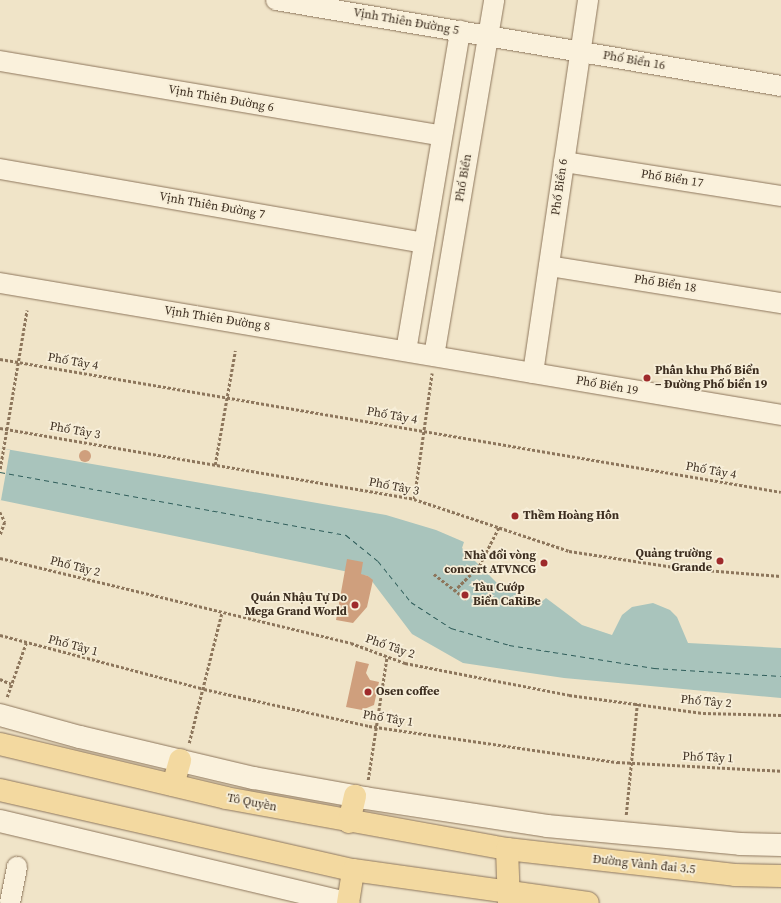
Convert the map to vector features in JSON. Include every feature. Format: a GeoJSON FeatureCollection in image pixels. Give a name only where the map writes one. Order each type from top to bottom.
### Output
{"type":"FeatureCollection","features":[{"type":"Feature","properties":{"kind":"main road"},"geometry":{"type":"LineString","coordinates":[[0,715],[80,737],[254,778],[360,797],[508,820],[624,834],[781,845]]}},
{"type":"Feature","properties":{"kind":"main road","name":"Tô Quyền"},"geometry":{"type":"LineString","coordinates":[[0,744],[173,786],[349,822],[507,849]]}},
{"type":"Feature","properties":{"kind":"main road"},"geometry":{"type":"LineString","coordinates":[[173,786],[182,761]]}},
{"type":"Feature","properties":{"kind":"main road"},"geometry":{"type":"LineString","coordinates":[[0,790],[353,870],[508,898],[588,903]]}},
{"type":"Feature","properties":{"kind":"main road"},"geometry":{"type":"LineString","coordinates":[[349,822],[360,797]]}},
{"type":"Feature","properties":{"kind":"main road"},"geometry":{"type":"LineString","coordinates":[[508,820],[508,898]]}},
{"type":"Feature","properties":{"kind":"main road"},"geometry":{"type":"LineString","coordinates":[[0,821],[348,903],[353,870]]}},
{"type":"Feature","properties":{"kind":"main road","name":"Đường Vành đai 3.5"},"geometry":{"type":"LineString","coordinates":[[507,849],[735,875],[781,876]]}},
{"type":"Feature","properties":{"kind":"street","name":"Vịnh Thiên Đường 5"},"geometry":{"type":"LineString","coordinates":[[276,0],[488,36]]}},
{"type":"Feature","properties":{"kind":"street","name":"Phố Biển"},"geometry":{"type":"LineString","coordinates":[[434,356],[494,0]]}},
{"type":"Feature","properties":{"kind":"street","name":"Phố Biển 6"},"geometry":{"type":"LineString","coordinates":[[533,373],[588,0]]}},
{"type":"Feature","properties":{"kind":"street"},"geometry":{"type":"LineString","coordinates":[[406,351],[460,31]]}},
{"type":"Feature","properties":{"kind":"street","name":"Phố Biển 16"},"geometry":{"type":"LineString","coordinates":[[488,36],[781,86]]}},
{"type":"Feature","properties":{"kind":"street","name":"Vịnh Thiên Đường 6"},"geometry":{"type":"LineString","coordinates":[[0,61],[442,136]]}},
{"type":"Feature","properties":{"kind":"street","name":"Phố Biển 17"},"geometry":{"type":"LineString","coordinates":[[564,162],[781,196]]}},
{"type":"Feature","properties":{"kind":"street","name":"Vịnh Thiên Đường 7"},"geometry":{"type":"LineString","coordinates":[[0,168],[424,243]]}},
{"type":"Feature","properties":{"kind":"street","name":"Phố Biển 18"},"geometry":{"type":"LineString","coordinates":[[549,266],[781,303]]}},
{"type":"Feature","properties":{"kind":"street","name":"Vịnh Thiên Đường 8"},"geometry":{"type":"LineString","coordinates":[[0,283],[434,356]]}},
{"type":"Feature","properties":{"kind":"street","name":"Phố Biển 19"},"geometry":{"type":"LineString","coordinates":[[434,356],[781,415]]}},
{"type":"Feature","properties":{"kind":"street"},"geometry":{"type":"LineString","coordinates":[[10,903],[17,867]]}},
{"type":"Feature","properties":{"kind":"path"},"geometry":{"type":"LineString","coordinates":[[0,469],[27,310]]}},
{"type":"Feature","properties":{"kind":"path"},"geometry":{"type":"LineString","coordinates":[[215,465],[235,351]]}},
{"type":"Feature","properties":{"kind":"path"},"geometry":{"type":"LineString","coordinates":[[414,499],[434,356]]}},
{"type":"Feature","properties":{"kind":"path","name":"Phố Tây 4"},"geometry":{"type":"LineString","coordinates":[[0,359],[781,492]]}},
{"type":"Feature","properties":{"kind":"path","name":"Phố Tây 3"},"geometry":{"type":"LineString","coordinates":[[0,428],[414,499],[569,551],[681,568],[781,576]]}},
{"type":"Feature","properties":{"kind":"path"},"geometry":{"type":"LineString","coordinates":[[0,512],[5,522],[0,536]]}},
{"type":"Feature","properties":{"kind":"path"},"geometry":{"type":"LineString","coordinates":[[454,591],[479,566],[499,527]]}},
{"type":"Feature","properties":{"kind":"path","name":"Phố Tây 2"},"geometry":{"type":"LineString","coordinates":[[0,558],[351,644],[405,663],[569,695],[703,713],[781,715]]}},
{"type":"Feature","properties":{"kind":"path"},"geometry":{"type":"LineString","coordinates":[[434,574],[466,599]]}},
{"type":"Feature","properties":{"kind":"path"},"geometry":{"type":"LineString","coordinates":[[182,761],[204,689],[222,612]]}},
{"type":"Feature","properties":{"kind":"path","name":"Phố Tây 1"},"geometry":{"type":"LineString","coordinates":[[0,635],[204,689],[376,728],[632,763],[781,771]]}},
{"type":"Feature","properties":{"kind":"path"},"geometry":{"type":"LineString","coordinates":[[0,715],[26,643]]}},
{"type":"Feature","properties":{"kind":"path"},"geometry":{"type":"LineString","coordinates":[[360,797],[376,728],[387,656]]}},
{"type":"Feature","properties":{"kind":"path"},"geometry":{"type":"LineString","coordinates":[[0,680],[11,684]]}},
{"type":"Feature","properties":{"kind":"path"},"geometry":{"type":"LineString","coordinates":[[624,834],[637,704]]}},
{"type":"Feature","properties":{"kind":"water"},"geometry":{"type":"Polygon","coordinates":[[[0,448],[386,515],[436,530],[464,542],[462,548],[497,583],[540,603],[546,598],[582,625],[612,635],[622,615],[632,607],[653,603],[670,610],[677,617],[688,643],[781,648],[781,698],[564,678],[463,663],[412,634],[368,576],[0,500],[0,448]]]}},
{"type":"Feature","properties":{"kind":"pier"},"geometry":{"type":"Polygon","coordinates":[[[0,448],[10,450],[1,500],[0,500],[0,448]]]}},
{"type":"Feature","properties":{"kind":"building"},"geometry":{"type":"Polygon","coordinates":[[[83,450],[87,450],[91,456],[87,462],[83,462],[79,458],[79,454],[83,450]]]}},
{"type":"Feature","properties":{"kind":"building"},"geometry":{"type":"Polygon","coordinates":[[[347,559],[363,562],[361,574],[368,576],[373,580],[367,607],[353,623],[336,620],[347,559]]]}},
{"type":"Feature","properties":{"kind":"building"},"geometry":{"type":"Polygon","coordinates":[[[356,661],[369,664],[366,673],[370,680],[379,682],[374,705],[362,710],[346,707],[356,661]]]}},
{"type":"Feature","properties":{"kind":"ferry route"},"geometry":{"type":"LineString","coordinates":[[0,472],[346,535],[378,561],[411,602],[451,628],[509,645],[654,668],[781,676]]}},
{"type":"Feature","properties":{"kind":"place","name":"Phân khu Phố Biển – Đường Phố biển 19"},"geometry":{"type":"Point","coordinates":[647,378]}},
{"type":"Feature","properties":{"kind":"place","name":"Thềm Hoàng Hôn"},"geometry":{"type":"Point","coordinates":[515,516]}},
{"type":"Feature","properties":{"kind":"place","name":"Quảng trường Grande"},"geometry":{"type":"Point","coordinates":[720,561]}},
{"type":"Feature","properties":{"kind":"place","name":"Nhà đổi vòng concert ATVNCG"},"geometry":{"type":"Point","coordinates":[544,563]}},
{"type":"Feature","properties":{"kind":"place","name":"Tàu Cướp Biển CaRiBe"},"geometry":{"type":"Point","coordinates":[465,595]}},
{"type":"Feature","properties":{"kind":"place","name":"Quán Nhậu Tự Do Mega Grand World"},"geometry":{"type":"Point","coordinates":[355,605]}},
{"type":"Feature","properties":{"kind":"place","name":"Osen coffee"},"geometry":{"type":"Point","coordinates":[368,692]}}]}
